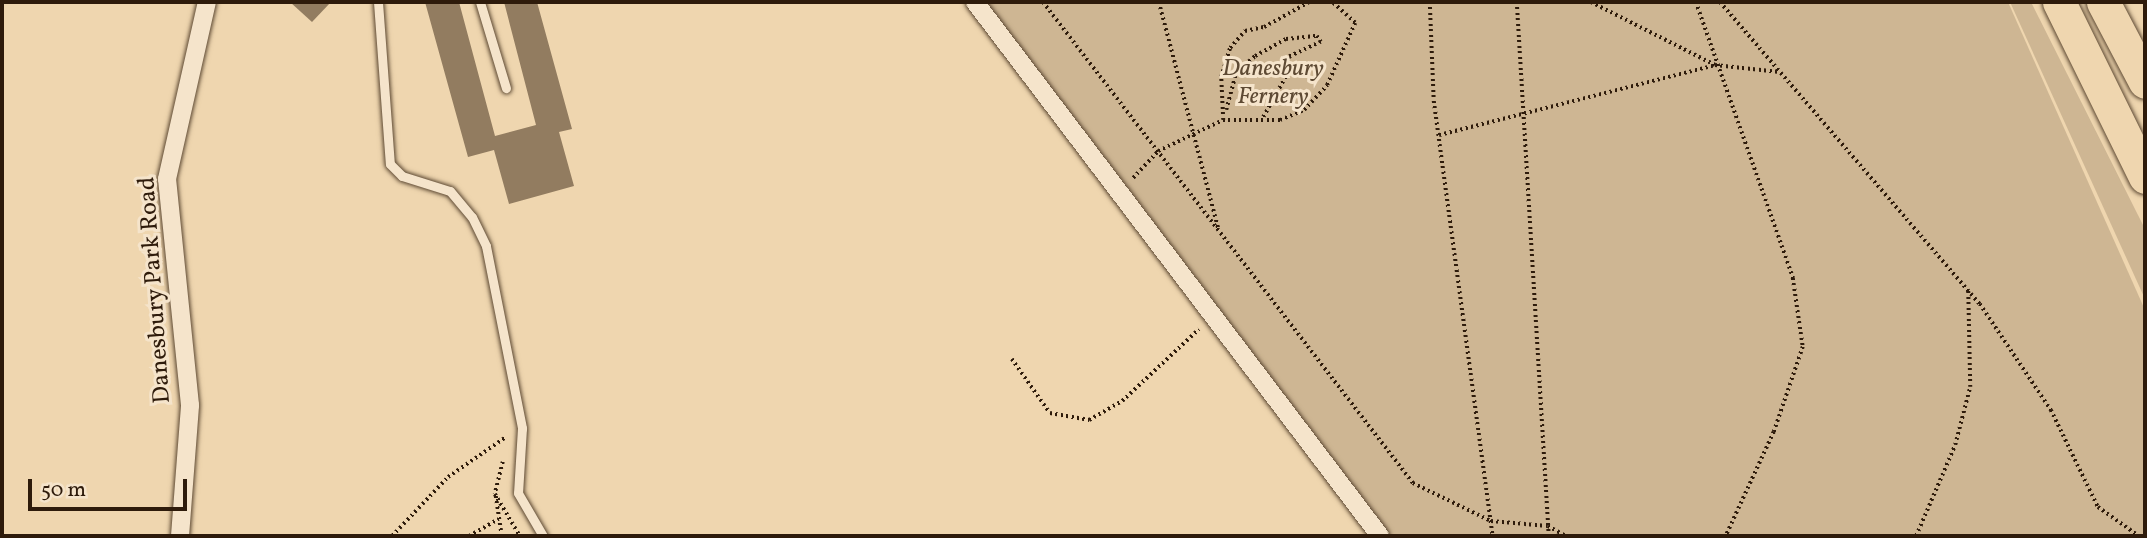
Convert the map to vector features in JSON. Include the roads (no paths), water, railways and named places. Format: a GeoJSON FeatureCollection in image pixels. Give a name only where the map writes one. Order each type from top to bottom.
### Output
{"type":"FeatureCollection","features":[{"type":"Feature","properties":{"kind":"highway"},"geometry":{"type":"LineString","coordinates":[[2059,2],[2145,177]]}},
{"type":"Feature","properties":{"kind":"highway"},"geometry":{"type":"LineString","coordinates":[[2103,2],[2145,82]]}},
{"type":"Feature","properties":{"kind":"street","name":"Danesbury Park Road"},"geometry":{"type":"LineString","coordinates":[[180,536],[190,405],[167,179],[207,2]]}},
{"type":"Feature","properties":{"kind":"street"},"geometry":{"type":"LineString","coordinates":[[975,2],[1380,536]]}},
{"type":"Feature","properties":{"kind":"lane"},"geometry":{"type":"LineString","coordinates":[[378,2],[390,164],[402,176],[450,191],[472,217],[486,246],[522,428],[518,493],[543,536]]}},
{"type":"Feature","properties":{"kind":"lane"},"geometry":{"type":"LineString","coordinates":[[480,2],[506,88]]}},
{"type":"Feature","properties":{"kind":"park label","name":"Danesbury Fernery"},"geometry":{"type":"Point","coordinates":[1273,84]}}]}
